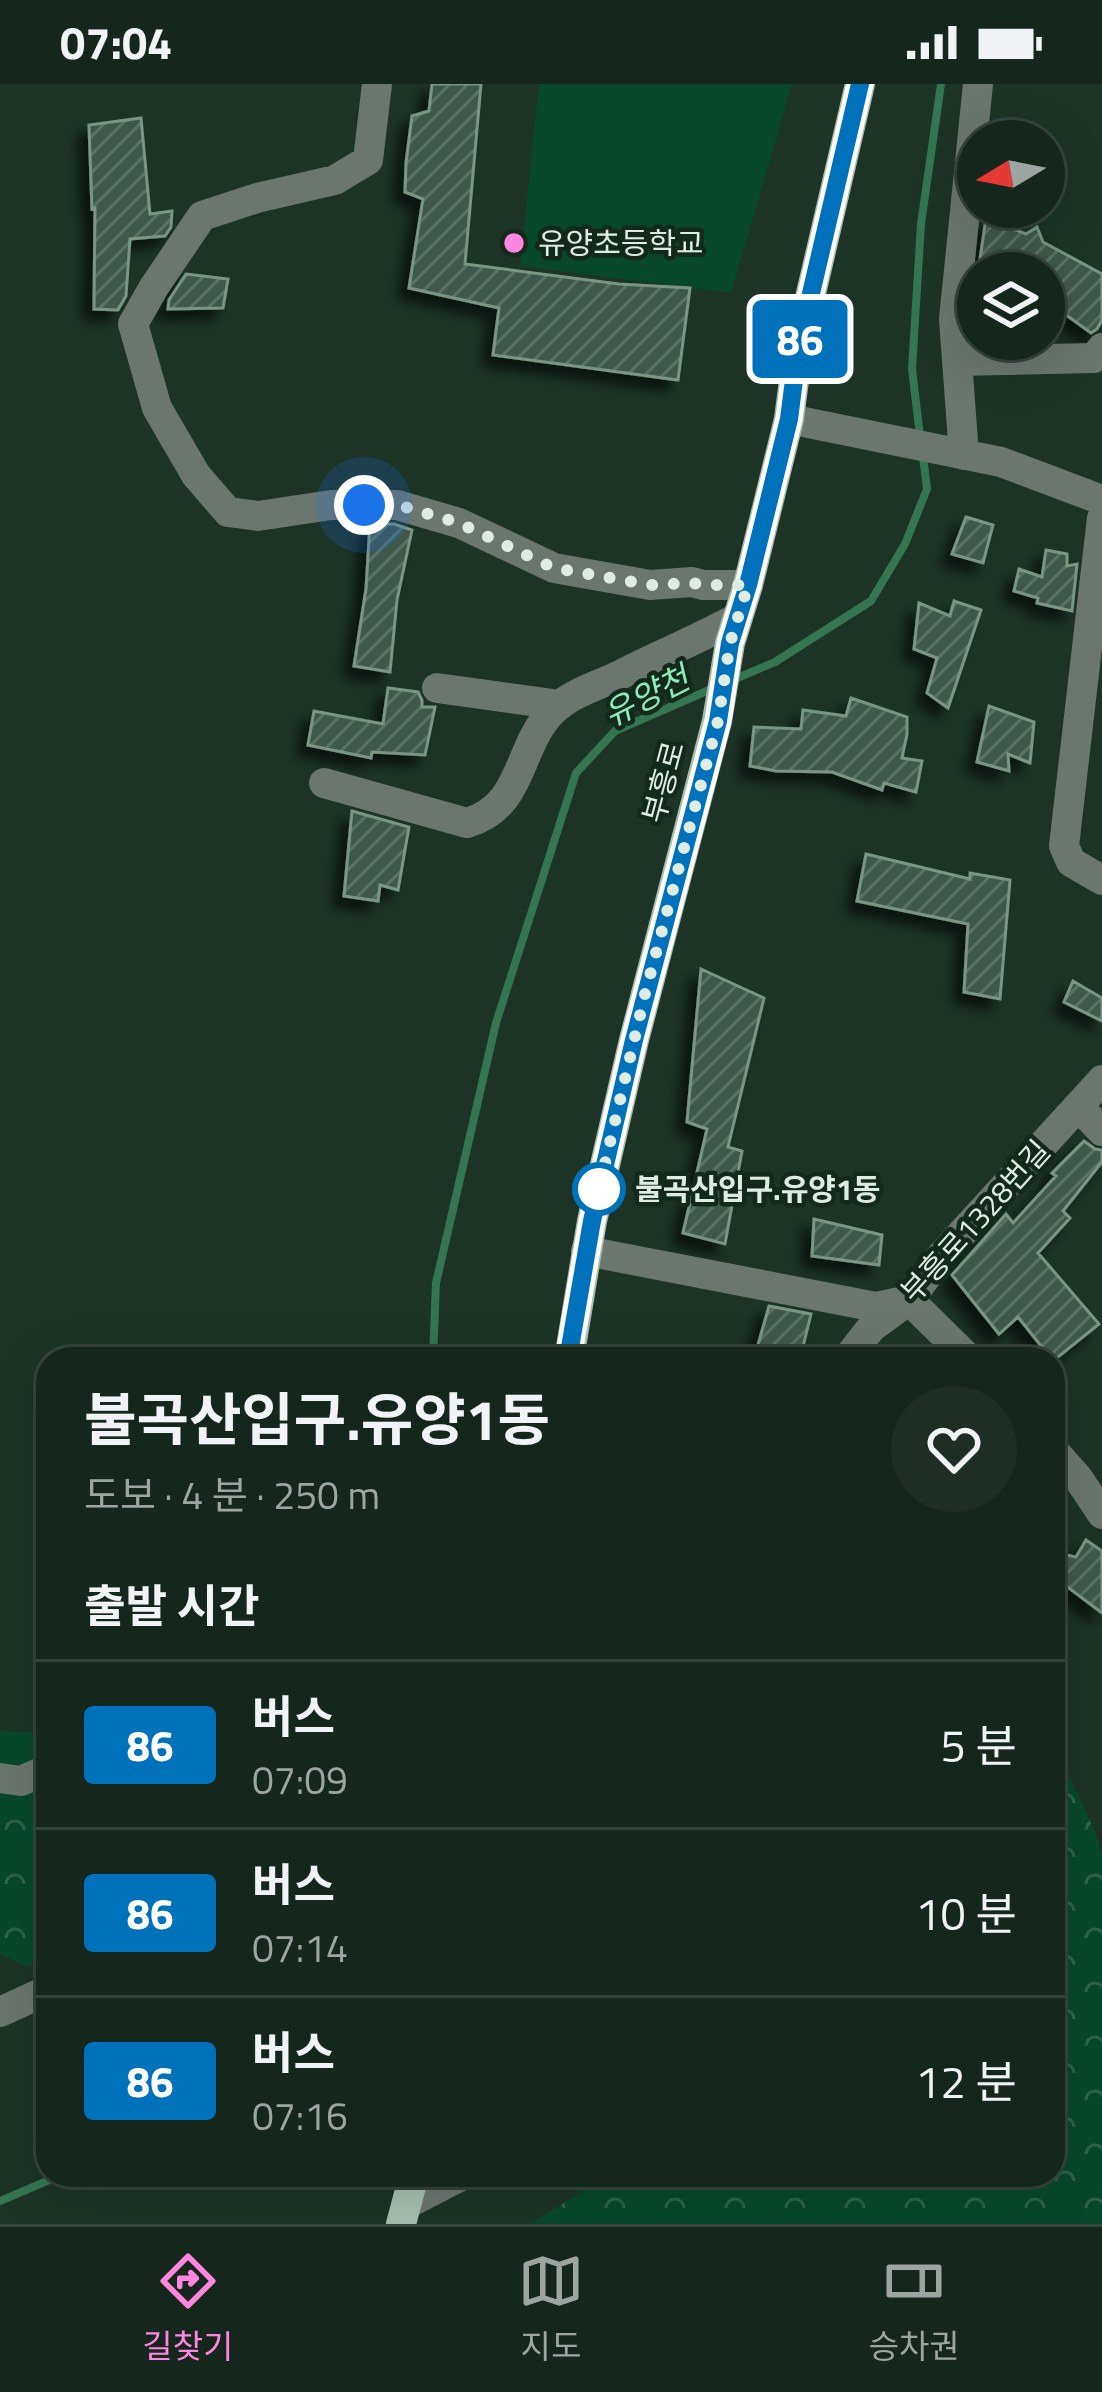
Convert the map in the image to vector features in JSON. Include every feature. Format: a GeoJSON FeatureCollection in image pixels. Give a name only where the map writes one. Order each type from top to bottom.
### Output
{"type":"FeatureCollection","features":[{"type":"Feature","properties":{"kind":"main road","name":"부흥로"},"geometry":{"type":"LineString","coordinates":[[570,1347],[586,1251],[634,1040],[718,721],[734,630],[789,419],[798,349],[860,84]]}},
{"type":"Feature","properties":{"kind":"street"},"geometry":{"type":"LineString","coordinates":[[377,84],[368,160],[335,180],[202,216],[133,324],[157,408],[196,475],[229,512],[258,516],[331,505],[398,505],[459,523],[554,568],[650,585],[748,585]]}},
{"type":"Feature","properties":{"kind":"street"},"geometry":{"type":"LineString","coordinates":[[953,453],[954,319],[977,84]]}},
{"type":"Feature","properties":{"kind":"street"},"geometry":{"type":"LineString","coordinates":[[957,361],[1094,358],[1102,348]]}},
{"type":"Feature","properties":{"kind":"street"},"geometry":{"type":"LineString","coordinates":[[789,419],[1001,462],[1102,500]]}},
{"type":"Feature","properties":{"kind":"street"},"geometry":{"type":"LineString","coordinates":[[1102,518],[1064,846],[1071,862],[1102,880]]}},
{"type":"Feature","properties":{"kind":"street"},"geometry":{"type":"LineString","coordinates":[[324,783],[467,823],[484,818],[505,800],[547,717],[569,697],[664,651],[734,630]]}},
{"type":"Feature","properties":{"kind":"street"},"geometry":{"type":"LineString","coordinates":[[437,688],[560,705]]}},
{"type":"Feature","properties":{"kind":"street","name":"부흥로1328번길"},"geometry":{"type":"LineString","coordinates":[[856,1347],[871,1328],[909,1300],[943,1254],[1102,1080]]}},
{"type":"Feature","properties":{"kind":"street"},"geometry":{"type":"LineString","coordinates":[[1078,1106],[1102,1131]]}},
{"type":"Feature","properties":{"kind":"street"},"geometry":{"type":"LineString","coordinates":[[586,1251],[876,1306],[909,1300],[957,1347]]}},
{"type":"Feature","properties":{"kind":"street"},"geometry":{"type":"LineString","coordinates":[[1065,1463],[1102,1514]]}},
{"type":"Feature","properties":{"kind":"street"},"geometry":{"type":"LineString","coordinates":[[0,1778],[21,1780],[36,1774]]}},
{"type":"Feature","properties":{"kind":"street"},"geometry":{"type":"LineString","coordinates":[[0,2012],[36,1996]]}},
{"type":"Feature","properties":{"kind":"street"},"geometry":{"type":"LineString","coordinates":[[407,2201],[438,2187]]}},
{"type":"Feature","properties":{"kind":"green space"},"geometry":{"type":"Polygon","coordinates":[[[539,84],[792,84],[731,293],[520,266],[539,84]]]}},
{"type":"Feature","properties":{"kind":"green space"},"geometry":{"type":"Polygon","coordinates":[[[0,1731],[36,1732],[36,1961],[28,1967],[0,1954],[0,1731]]]}},
{"type":"Feature","properties":{"kind":"green space"},"geometry":{"type":"Polygon","coordinates":[[[1065,1767],[1102,1854],[1102,2224],[531,2224],[588,2187],[1065,2187],[1065,1767]]]}},
{"type":"Feature","properties":{"kind":"building"},"geometry":{"type":"Polygon","coordinates":[[[432,84],[481,84],[465,264],[690,288],[678,380],[493,355],[499,308],[409,288],[423,199],[405,192],[406,163],[412,116],[429,111],[432,84]]]}},
{"type":"Feature","properties":{"kind":"building"},"geometry":{"type":"Polygon","coordinates":[[[141,118],[150,214],[172,211],[171,227],[165,236],[130,239],[126,296],[118,310],[94,309],[95,208],[89,125],[141,118]]]}},
{"type":"Feature","properties":{"kind":"building"},"geometry":{"type":"Polygon","coordinates":[[[985,228],[1011,228],[1026,234],[1037,228],[1043,242],[1061,252],[981,252],[985,228]]]}},
{"type":"Feature","properties":{"kind":"building"},"geometry":{"type":"Polygon","coordinates":[[[1065,254],[1102,274],[1102,320],[1091,333],[1065,314],[1065,254]]]}},
{"type":"Feature","properties":{"kind":"building"},"geometry":{"type":"Polygon","coordinates":[[[186,274],[228,279],[223,308],[168,309],[186,274]]]}},
{"type":"Feature","properties":{"kind":"building"},"geometry":{"type":"Polygon","coordinates":[[[966,517],[993,525],[983,563],[952,554],[966,517]]]}},
{"type":"Feature","properties":{"kind":"building"},"geometry":{"type":"Polygon","coordinates":[[[370,524],[412,530],[397,600],[390,672],[354,666],[370,524]]]}},
{"type":"Feature","properties":{"kind":"building"},"geometry":{"type":"Polygon","coordinates":[[[1046,550],[1067,554],[1067,566],[1077,564],[1072,611],[1037,603],[1038,598],[1014,591],[1019,569],[1042,577],[1046,550]]]}},
{"type":"Feature","properties":{"kind":"building"},"geometry":{"type":"Polygon","coordinates":[[[954,601],[981,610],[948,708],[927,693],[937,658],[914,649],[919,603],[950,616],[954,601]]]}},
{"type":"Feature","properties":{"kind":"building"},"geometry":{"type":"Polygon","coordinates":[[[388,688],[418,692],[422,707],[435,707],[425,755],[372,752],[371,758],[308,745],[314,711],[383,724],[388,688]]]}},
{"type":"Feature","properties":{"kind":"building"},"geometry":{"type":"Polygon","coordinates":[[[851,698],[907,717],[902,758],[922,761],[916,792],[884,783],[882,790],[832,772],[750,766],[754,727],[801,729],[803,710],[846,716],[851,698]]]}},
{"type":"Feature","properties":{"kind":"building"},"geometry":{"type":"Polygon","coordinates":[[[989,706],[1034,722],[1030,763],[1008,754],[1009,771],[977,762],[989,706]]]}},
{"type":"Feature","properties":{"kind":"building"},"geometry":{"type":"Polygon","coordinates":[[[352,811],[409,827],[398,890],[380,885],[378,901],[344,896],[352,811]]]}},
{"type":"Feature","properties":{"kind":"building"},"geometry":{"type":"Polygon","coordinates":[[[866,854],[970,879],[970,873],[1010,880],[1000,999],[964,992],[968,924],[857,901],[866,854]]]}},
{"type":"Feature","properties":{"kind":"building"},"geometry":{"type":"Polygon","coordinates":[[[701,969],[764,998],[728,1147],[742,1151],[725,1244],[683,1233],[707,1129],[687,1122],[701,969]]]}},
{"type":"Feature","properties":{"kind":"building"},"geometry":{"type":"Polygon","coordinates":[[[1073,981],[1102,998],[1102,1021],[1064,1002],[1073,981]]]}},
{"type":"Feature","properties":{"kind":"building"},"geometry":{"type":"Polygon","coordinates":[[[1084,1141],[1102,1150],[1102,1162],[1063,1211],[1070,1218],[1038,1253],[1099,1324],[1065,1351],[1065,1347],[1042,1347],[1018,1317],[999,1334],[952,1275],[1006,1214],[1013,1223],[1056,1176],[1052,1173],[1084,1141]]]}},
{"type":"Feature","properties":{"kind":"building"},"geometry":{"type":"Polygon","coordinates":[[[814,1219],[882,1235],[879,1265],[812,1256],[814,1219]]]}},
{"type":"Feature","properties":{"kind":"building"},"geometry":{"type":"Polygon","coordinates":[[[769,1306],[811,1314],[803,1347],[757,1347],[769,1306]]]}},
{"type":"Feature","properties":{"kind":"building"},"geometry":{"type":"Polygon","coordinates":[[[1086,1540],[1102,1551],[1102,1613],[1065,1585],[1065,1555],[1076,1557],[1086,1540]]]}},
{"type":"Feature","properties":{"kind":"waterway","name":"유양천"},"geometry":{"type":"LineString","coordinates":[[920,436],[912,369],[921,224],[941,84]]}},
{"type":"Feature","properties":{"kind":"waterway","name":"유양천"},"geometry":{"type":"LineString","coordinates":[[735,679],[775,662],[871,601],[905,544],[927,489],[923,457]]}},
{"type":"Feature","properties":{"kind":"waterway","name":"유양천"},"geometry":{"type":"LineString","coordinates":[[433,1347],[436,1283],[496,1023],[576,773],[615,731],[716,687]]}},
{"type":"Feature","properties":{"kind":"waterway","name":"유양천"},"geometry":{"type":"LineString","coordinates":[[0,2201],[36,2186]]}},
{"type":"Feature","properties":{"kind":"bus line","name":"86"},"geometry":{"type":"LineString","coordinates":[[570,1347],[592,1221],[718,721],[730,643],[789,419],[798,349],[860,84]]}},
{"type":"Feature","properties":{"kind":"place","name":"유양초등학교"},"geometry":{"type":"Point","coordinates":[514,243]}},
{"type":"Feature","properties":{"kind":"place","name":"불곡산입구.유양1동"},"geometry":{"type":"Point","coordinates":[599,1189]}},
{"type":"Feature","properties":{"kind":"route"},"geometry":{"type":"LineString","coordinates":[[364,505],[398,505],[459,523],[554,568],[650,585],[748,585],[599,1189]]}}]}
